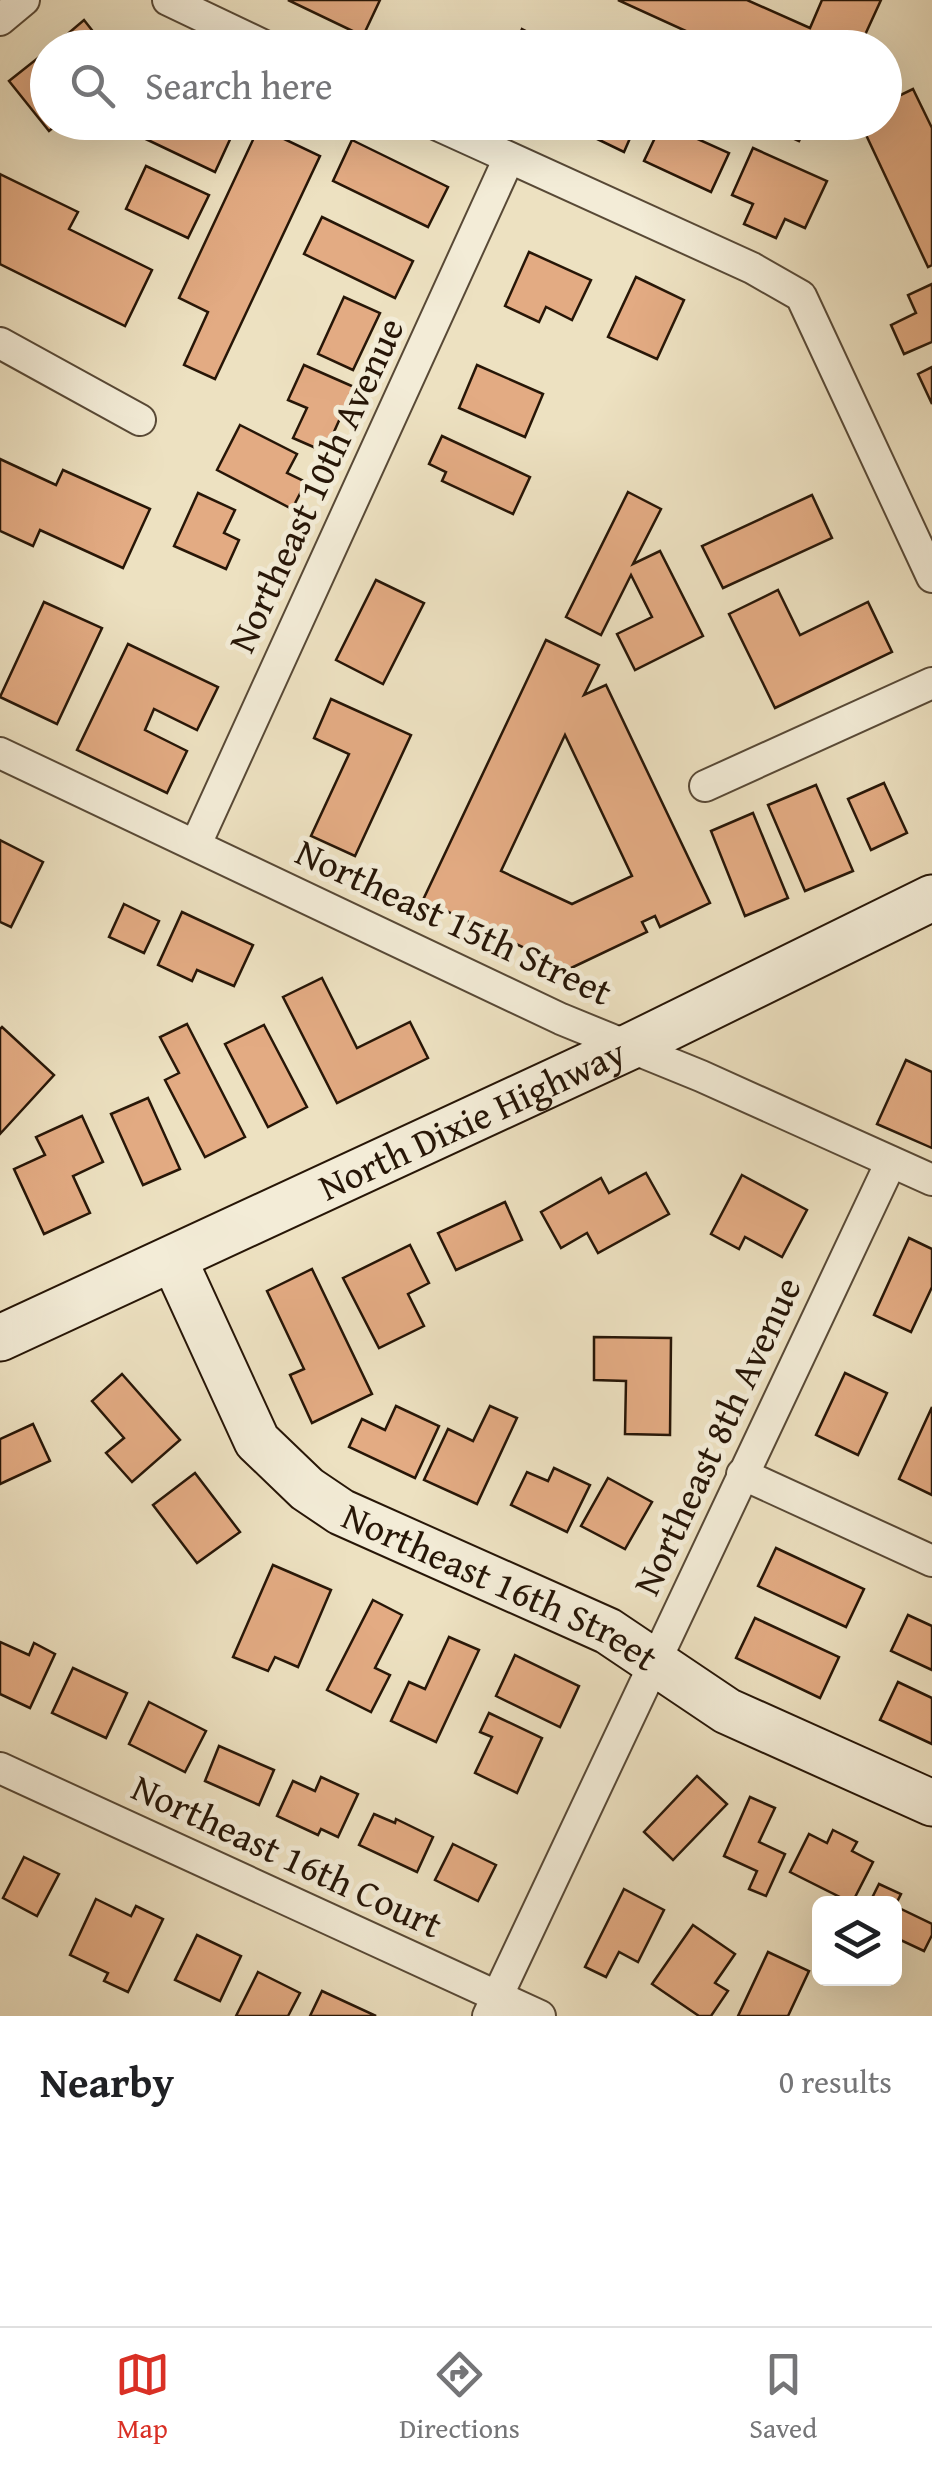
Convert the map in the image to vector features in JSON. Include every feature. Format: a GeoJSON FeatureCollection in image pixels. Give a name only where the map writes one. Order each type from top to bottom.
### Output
{"type":"FeatureCollection","features":[{"type":"Feature","properties":{"kind":"street"},"geometry":{"type":"LineString","coordinates":[[0,20],[24,0]]}},
{"type":"Feature","properties":{"kind":"street"},"geometry":{"type":"LineString","coordinates":[[168,0],[231,30]]}},
{"type":"Feature","properties":{"kind":"street"},"geometry":{"type":"LineString","coordinates":[[470,140],[752,268],[801,296],[932,577]]}},
{"type":"Feature","properties":{"kind":"street","name":"Northeast 10th Avenue"},"geometry":{"type":"LineString","coordinates":[[196,844],[509,158]]}},
{"type":"Feature","properties":{"kind":"street"},"geometry":{"type":"LineString","coordinates":[[0,342],[140,420]]}},
{"type":"Feature","properties":{"kind":"street"},"geometry":{"type":"LineString","coordinates":[[705,786],[932,683]]}},
{"type":"Feature","properties":{"kind":"street","name":"Northeast 15th Street"},"geometry":{"type":"LineString","coordinates":[[0,753],[561,1020],[932,1180]]}},
{"type":"Feature","properties":{"kind":"street","name":"North Dixie Highway"},"geometry":{"type":"LineString","coordinates":[[2,1330],[174,1260],[629,1047],[932,898]]}},
{"type":"Feature","properties":{"kind":"street","name":"Northeast 8th Avenue"},"geometry":{"type":"LineString","coordinates":[[492,2006],[891,1162]]}},
{"type":"Feature","properties":{"kind":"street","name":"Northeast 16th Street"},"geometry":{"type":"LineString","coordinates":[[174,1260],[257,1441],[307,1489],[341,1512],[608,1631],[727,1711],[932,1803]]}},
{"type":"Feature","properties":{"kind":"street"},"geometry":{"type":"LineString","coordinates":[[742,1474],[932,1561]]}},
{"type":"Feature","properties":{"kind":"street","name":"Northeast 16th Court"},"geometry":{"type":"LineString","coordinates":[[0,1768],[492,2006],[540,2016]]}},
{"type":"Feature","properties":{"kind":"building"},"geometry":{"type":"Polygon","coordinates":[[[288,0],[380,0],[366,30],[350,30],[288,0]]]}},
{"type":"Feature","properties":{"kind":"building"},"geometry":{"type":"Polygon","coordinates":[[[618,0],[747,0],[810,28],[822,0],[881,0],[867,30],[684,30],[618,0]]]}},
{"type":"Feature","properties":{"kind":"building"},"geometry":{"type":"Polygon","coordinates":[[[84,20],[92,30],[72,30],[84,20]]]}},
{"type":"Feature","properties":{"kind":"building"},"geometry":{"type":"Polygon","coordinates":[[[30,64],[30,107],[9,81],[30,64]]]}},
{"type":"Feature","properties":{"kind":"building"},"geometry":{"type":"Polygon","coordinates":[[[913,89],[932,128],[932,265],[928,267],[868,140],[902,140],[902,94],[913,89]]]}},
{"type":"Feature","properties":{"kind":"building"},"geometry":{"type":"Polygon","coordinates":[[[148,140],[230,140],[215,172],[148,140]]]}},
{"type":"Feature","properties":{"kind":"building"},"geometry":{"type":"Polygon","coordinates":[[[253,140],[286,140],[320,156],[215,379],[184,365],[208,312],[179,298],[253,140]]]}},
{"type":"Feature","properties":{"kind":"building"},"geometry":{"type":"Polygon","coordinates":[[[352,140],[448,187],[428,227],[333,181],[352,140]]]}},
{"type":"Feature","properties":{"kind":"building"},"geometry":{"type":"Polygon","coordinates":[[[599,140],[629,140],[624,152],[599,140]]]}},
{"type":"Feature","properties":{"kind":"building"},"geometry":{"type":"Polygon","coordinates":[[[654,140],[700,140],[729,153],[711,192],[644,161],[654,140]]]}},
{"type":"Feature","properties":{"kind":"building"},"geometry":{"type":"Polygon","coordinates":[[[753,148],[827,181],[805,228],[785,219],[776,238],[744,224],[753,204],[732,195],[753,148]]]}},
{"type":"Feature","properties":{"kind":"building"},"geometry":{"type":"Polygon","coordinates":[[[146,166],[209,195],[188,238],[126,209],[146,166]]]}},
{"type":"Feature","properties":{"kind":"building"},"geometry":{"type":"Polygon","coordinates":[[[0,174],[78,212],[69,229],[152,270],[125,326],[0,264],[0,174]]]}},
{"type":"Feature","properties":{"kind":"building"},"geometry":{"type":"Polygon","coordinates":[[[322,217],[413,261],[395,298],[304,254],[322,217]]]}},
{"type":"Feature","properties":{"kind":"building"},"geometry":{"type":"Polygon","coordinates":[[[529,252],[591,280],[572,320],[546,307],[539,322],[505,306],[529,252]]]}},
{"type":"Feature","properties":{"kind":"building"},"geometry":{"type":"Polygon","coordinates":[[[636,277],[684,300],[657,359],[608,337],[636,277]]]}},
{"type":"Feature","properties":{"kind":"building"},"geometry":{"type":"Polygon","coordinates":[[[932,284],[932,342],[904,354],[891,325],[916,313],[908,295],[932,284]]]}},
{"type":"Feature","properties":{"kind":"building"},"geometry":{"type":"Polygon","coordinates":[[[344,297],[380,313],[353,370],[318,354],[344,297]]]}},
{"type":"Feature","properties":{"kind":"building"},"geometry":{"type":"Polygon","coordinates":[[[304,365],[354,387],[325,452],[293,438],[307,408],[288,400],[304,365]]]}},
{"type":"Feature","properties":{"kind":"building"},"geometry":{"type":"Polygon","coordinates":[[[477,365],[543,394],[525,437],[459,408],[477,365]]]}},
{"type":"Feature","properties":{"kind":"building"},"geometry":{"type":"Polygon","coordinates":[[[932,367],[932,404],[918,374],[932,367]]]}},
{"type":"Feature","properties":{"kind":"building"},"geometry":{"type":"Polygon","coordinates":[[[240,425],[297,454],[287,473],[306,482],[292,509],[217,470],[240,425]]]}},
{"type":"Feature","properties":{"kind":"building"},"geometry":{"type":"Polygon","coordinates":[[[442,436],[530,477],[513,514],[442,481],[446,472],[429,464],[442,436]]]}},
{"type":"Feature","properties":{"kind":"building"},"geometry":{"type":"Polygon","coordinates":[[[0,459],[56,485],[63,470],[150,509],[123,568],[40,530],[33,546],[0,531],[0,459]]]}},
{"type":"Feature","properties":{"kind":"building"},"geometry":{"type":"Polygon","coordinates":[[[628,492],[661,509],[633,564],[660,551],[703,636],[635,670],[617,634],[652,617],[631,575],[601,635],[566,617],[628,492]]]}},
{"type":"Feature","properties":{"kind":"building"},"geometry":{"type":"Polygon","coordinates":[[[198,493],[235,510],[224,533],[239,540],[226,569],[174,546],[198,493]]]}},
{"type":"Feature","properties":{"kind":"building"},"geometry":{"type":"Polygon","coordinates":[[[812,495],[832,538],[723,588],[702,546],[812,495]]]}},
{"type":"Feature","properties":{"kind":"building"},"geometry":{"type":"Polygon","coordinates":[[[376,580],[424,603],[383,684],[336,660],[376,580]]]}},
{"type":"Feature","properties":{"kind":"building"},"geometry":{"type":"Polygon","coordinates":[[[778,590],[800,635],[868,602],[892,652],[775,708],[729,614],[778,590]]]}},
{"type":"Feature","properties":{"kind":"building"},"geometry":{"type":"Polygon","coordinates":[[[44,602],[102,628],[57,724],[0,697],[44,602]]]}},
{"type":"Feature","properties":{"kind":"building"},"geometry":{"type":"Polygon","coordinates":[[[546,640],[599,665],[584,695],[606,685],[710,903],[660,927],[655,916],[642,922],[647,932],[569,969],[423,900],[546,640]],[[565,735],[501,871],[572,904],[632,876],[565,735]]]}},
{"type":"Feature","properties":{"kind":"building"},"geometry":{"type":"Polygon","coordinates":[[[128,644],[218,687],[197,730],[154,709],[145,730],[187,751],[167,793],[77,750],[128,644]]]}},
{"type":"Feature","properties":{"kind":"building"},"geometry":{"type":"Polygon","coordinates":[[[331,699],[411,735],[355,856],[311,836],[349,754],[314,738],[331,699]]]}},
{"type":"Feature","properties":{"kind":"building"},"geometry":{"type":"Polygon","coordinates":[[[884,783],[907,833],[871,850],[848,799],[884,783]]]}},
{"type":"Feature","properties":{"kind":"building"},"geometry":{"type":"Polygon","coordinates":[[[816,785],[853,871],[805,891],[768,805],[816,785]]]}},
{"type":"Feature","properties":{"kind":"building"},"geometry":{"type":"Polygon","coordinates":[[[753,813],[788,898],[745,916],[711,831],[753,813]]]}},
{"type":"Feature","properties":{"kind":"building"},"geometry":{"type":"Polygon","coordinates":[[[0,840],[43,862],[11,927],[0,922],[0,840]]]}},
{"type":"Feature","properties":{"kind":"building"},"geometry":{"type":"Polygon","coordinates":[[[124,904],[159,921],[144,953],[109,937],[124,904]]]}},
{"type":"Feature","properties":{"kind":"building"},"geometry":{"type":"Polygon","coordinates":[[[182,912],[253,945],[234,986],[197,970],[192,981],[158,965],[182,912]]]}},
{"type":"Feature","properties":{"kind":"building"},"geometry":{"type":"Polygon","coordinates":[[[322,978],[357,1048],[410,1022],[428,1058],[337,1103],[283,997],[322,978]]]}},
{"type":"Feature","properties":{"kind":"building"},"geometry":{"type":"Polygon","coordinates":[[[187,1024],[245,1137],[205,1157],[165,1080],[179,1073],[160,1037],[187,1024]]]}},
{"type":"Feature","properties":{"kind":"building"},"geometry":{"type":"Polygon","coordinates":[[[264,1025],[307,1107],[268,1127],[225,1044],[264,1025]]]}},
{"type":"Feature","properties":{"kind":"building"},"geometry":{"type":"Polygon","coordinates":[[[0,1029],[54,1075],[0,1134],[0,1029]]]}},
{"type":"Feature","properties":{"kind":"building"},"geometry":{"type":"Polygon","coordinates":[[[906,1060],[932,1072],[932,1148],[877,1124],[906,1060]]]}},
{"type":"Feature","properties":{"kind":"building"},"geometry":{"type":"Polygon","coordinates":[[[148,1098],[180,1169],[143,1185],[111,1114],[148,1098]]]}},
{"type":"Feature","properties":{"kind":"building"},"geometry":{"type":"Polygon","coordinates":[[[82,1116],[103,1162],[73,1176],[90,1213],[44,1234],[14,1169],[45,1155],[36,1137],[82,1116]]]}},
{"type":"Feature","properties":{"kind":"building"},"geometry":{"type":"Polygon","coordinates":[[[646,1173],[669,1214],[598,1253],[587,1233],[561,1248],[541,1212],[601,1178],[609,1193],[646,1173]]]}},
{"type":"Feature","properties":{"kind":"building"},"geometry":{"type":"Polygon","coordinates":[[[742,1175],[807,1210],[782,1257],[745,1237],[739,1249],[711,1234],[742,1175]]]}},
{"type":"Feature","properties":{"kind":"building"},"geometry":{"type":"Polygon","coordinates":[[[505,1202],[522,1240],[456,1270],[438,1233],[505,1202]]]}},
{"type":"Feature","properties":{"kind":"building"},"geometry":{"type":"Polygon","coordinates":[[[909,1238],[932,1249],[932,1287],[911,1332],[874,1315],[909,1238]]]}},
{"type":"Feature","properties":{"kind":"building"},"geometry":{"type":"Polygon","coordinates":[[[410,1245],[429,1283],[408,1294],[424,1326],[379,1348],[343,1278],[410,1245]]]}},
{"type":"Feature","properties":{"kind":"building"},"geometry":{"type":"Polygon","coordinates":[[[312,1269],[372,1394],[312,1423],[290,1375],[304,1369],[267,1291],[312,1269]]]}},
{"type":"Feature","properties":{"kind":"building"},"geometry":{"type":"Polygon","coordinates":[[[594,1337],[671,1338],[670,1435],[625,1434],[626,1381],[594,1380],[594,1337]]]}},
{"type":"Feature","properties":{"kind":"building"},"geometry":{"type":"Polygon","coordinates":[[[845,1373],[887,1393],[858,1455],[816,1435],[845,1373]]]}},
{"type":"Feature","properties":{"kind":"building"},"geometry":{"type":"Polygon","coordinates":[[[122,1374],[180,1440],[132,1482],[106,1453],[124,1438],[92,1401],[122,1374]]]}},
{"type":"Feature","properties":{"kind":"building"},"geometry":{"type":"Polygon","coordinates":[[[396,1406],[439,1426],[415,1478],[349,1447],[362,1419],[385,1430],[396,1406]]]}},
{"type":"Feature","properties":{"kind":"building"},"geometry":{"type":"Polygon","coordinates":[[[490,1406],[517,1418],[477,1504],[424,1480],[448,1429],[473,1441],[490,1406]]]}},
{"type":"Feature","properties":{"kind":"building"},"geometry":{"type":"Polygon","coordinates":[[[932,1407],[932,1495],[899,1479],[932,1407]]]}},
{"type":"Feature","properties":{"kind":"building"},"geometry":{"type":"Polygon","coordinates":[[[33,1424],[50,1461],[0,1484],[0,1439],[33,1424]]]}},
{"type":"Feature","properties":{"kind":"building"},"geometry":{"type":"Polygon","coordinates":[[[554,1468],[590,1485],[567,1532],[511,1505],[527,1472],[548,1481],[554,1468]]]}},
{"type":"Feature","properties":{"kind":"building"},"geometry":{"type":"Polygon","coordinates":[[[195,1473],[240,1532],[197,1563],[153,1505],[195,1473]]]}},
{"type":"Feature","properties":{"kind":"building"},"geometry":{"type":"Polygon","coordinates":[[[608,1478],[652,1502],[625,1549],[581,1526],[608,1478]]]}},
{"type":"Feature","properties":{"kind":"building"},"geometry":{"type":"Polygon","coordinates":[[[776,1548],[864,1589],[846,1627],[758,1586],[776,1548]]]}},
{"type":"Feature","properties":{"kind":"building"},"geometry":{"type":"Polygon","coordinates":[[[273,1565],[331,1590],[298,1667],[275,1657],[268,1671],[233,1657],[273,1565]]]}},
{"type":"Feature","properties":{"kind":"building"},"geometry":{"type":"Polygon","coordinates":[[[373,1600],[402,1615],[375,1668],[390,1675],[371,1712],[327,1690],[373,1600]]]}},
{"type":"Feature","properties":{"kind":"building"},"geometry":{"type":"Polygon","coordinates":[[[908,1615],[932,1626],[932,1670],[891,1651],[908,1615]]]}},
{"type":"Feature","properties":{"kind":"building"},"geometry":{"type":"Polygon","coordinates":[[[755,1618],[839,1657],[820,1698],[736,1658],[755,1618]]]}},
{"type":"Feature","properties":{"kind":"building"},"geometry":{"type":"Polygon","coordinates":[[[449,1637],[479,1650],[436,1742],[391,1721],[409,1682],[425,1689],[449,1637]]]}},
{"type":"Feature","properties":{"kind":"building"},"geometry":{"type":"Polygon","coordinates":[[[0,1642],[29,1655],[34,1643],[55,1654],[30,1708],[0,1694],[0,1642]]]}},
{"type":"Feature","properties":{"kind":"building"},"geometry":{"type":"Polygon","coordinates":[[[515,1655],[579,1686],[560,1727],[496,1696],[515,1655]]]}},
{"type":"Feature","properties":{"kind":"building"},"geometry":{"type":"Polygon","coordinates":[[[73,1668],[127,1693],[106,1738],[52,1713],[73,1668]]]}},
{"type":"Feature","properties":{"kind":"building"},"geometry":{"type":"Polygon","coordinates":[[[898,1682],[932,1698],[932,1744],[880,1720],[898,1682]]]}},
{"type":"Feature","properties":{"kind":"building"},"geometry":{"type":"Polygon","coordinates":[[[149,1702],[206,1731],[185,1772],[129,1744],[149,1702]]]}},
{"type":"Feature","properties":{"kind":"building"},"geometry":{"type":"Polygon","coordinates":[[[489,1713],[542,1738],[517,1793],[475,1773],[492,1737],[480,1732],[489,1713]]]}},
{"type":"Feature","properties":{"kind":"building"},"geometry":{"type":"Polygon","coordinates":[[[219,1746],[274,1770],[259,1805],[205,1781],[219,1746]]]}},
{"type":"Feature","properties":{"kind":"building"},"geometry":{"type":"Polygon","coordinates":[[[697,1776],[727,1804],[673,1860],[644,1832],[697,1776]]]}},
{"type":"Feature","properties":{"kind":"building"},"geometry":{"type":"Polygon","coordinates":[[[321,1777],[358,1794],[338,1837],[321,1829],[318,1835],[277,1816],[293,1781],[315,1791],[321,1777]]]}},
{"type":"Feature","properties":{"kind":"building"},"geometry":{"type":"Polygon","coordinates":[[[750,1797],[775,1808],[759,1842],[785,1854],[766,1896],[749,1889],[757,1871],[724,1856],[750,1797]]]}},
{"type":"Feature","properties":{"kind":"building"},"geometry":{"type":"Polygon","coordinates":[[[374,1814],[395,1823],[396,1819],[433,1837],[417,1872],[359,1845],[374,1814]]]}},
{"type":"Feature","properties":{"kind":"building"},"geometry":{"type":"Polygon","coordinates":[[[833,1830],[857,1842],[852,1851],[873,1862],[856,1896],[838,1896],[790,1872],[809,1834],[827,1843],[833,1830]]]}},
{"type":"Feature","properties":{"kind":"building"},"geometry":{"type":"Polygon","coordinates":[[[453,1844],[496,1865],[478,1901],[435,1880],[453,1844]]]}},
{"type":"Feature","properties":{"kind":"building"},"geometry":{"type":"Polygon","coordinates":[[[24,1857],[59,1874],[37,1916],[3,1898],[24,1857]]]}},
{"type":"Feature","properties":{"kind":"building"},"geometry":{"type":"Polygon","coordinates":[[[879,1884],[901,1894],[900,1896],[873,1896],[879,1884]]]}},
{"type":"Feature","properties":{"kind":"building"},"geometry":{"type":"Polygon","coordinates":[[[624,1889],[664,1910],[638,1962],[619,1952],[606,1977],[585,1967],[624,1889]]]}},
{"type":"Feature","properties":{"kind":"building"},"geometry":{"type":"Polygon","coordinates":[[[96,1899],[131,1916],[136,1906],[163,1919],[128,1992],[104,1981],[108,1973],[70,1955],[96,1899]]]}},
{"type":"Feature","properties":{"kind":"building"},"geometry":{"type":"Polygon","coordinates":[[[902,1909],[932,1924],[932,1935],[924,1951],[902,1941],[902,1909]]]}},
{"type":"Feature","properties":{"kind":"building"},"geometry":{"type":"Polygon","coordinates":[[[693,1925],[735,1954],[715,1983],[728,1991],[711,2016],[699,2016],[652,1984],[693,1925]]]}},
{"type":"Feature","properties":{"kind":"building"},"geometry":{"type":"Polygon","coordinates":[[[197,1935],[241,1956],[220,2001],[175,1980],[197,1935]]]}},
{"type":"Feature","properties":{"kind":"building"},"geometry":{"type":"Polygon","coordinates":[[[768,1952],[809,1971],[788,2016],[738,2016],[768,1952]]]}},
{"type":"Feature","properties":{"kind":"building"},"geometry":{"type":"Polygon","coordinates":[[[258,1972],[300,1993],[288,2016],[236,2016],[258,1972]]]}},
{"type":"Feature","properties":{"kind":"building"},"geometry":{"type":"Polygon","coordinates":[[[322,1991],[376,2016],[310,2016],[322,1991]]]}}]}
